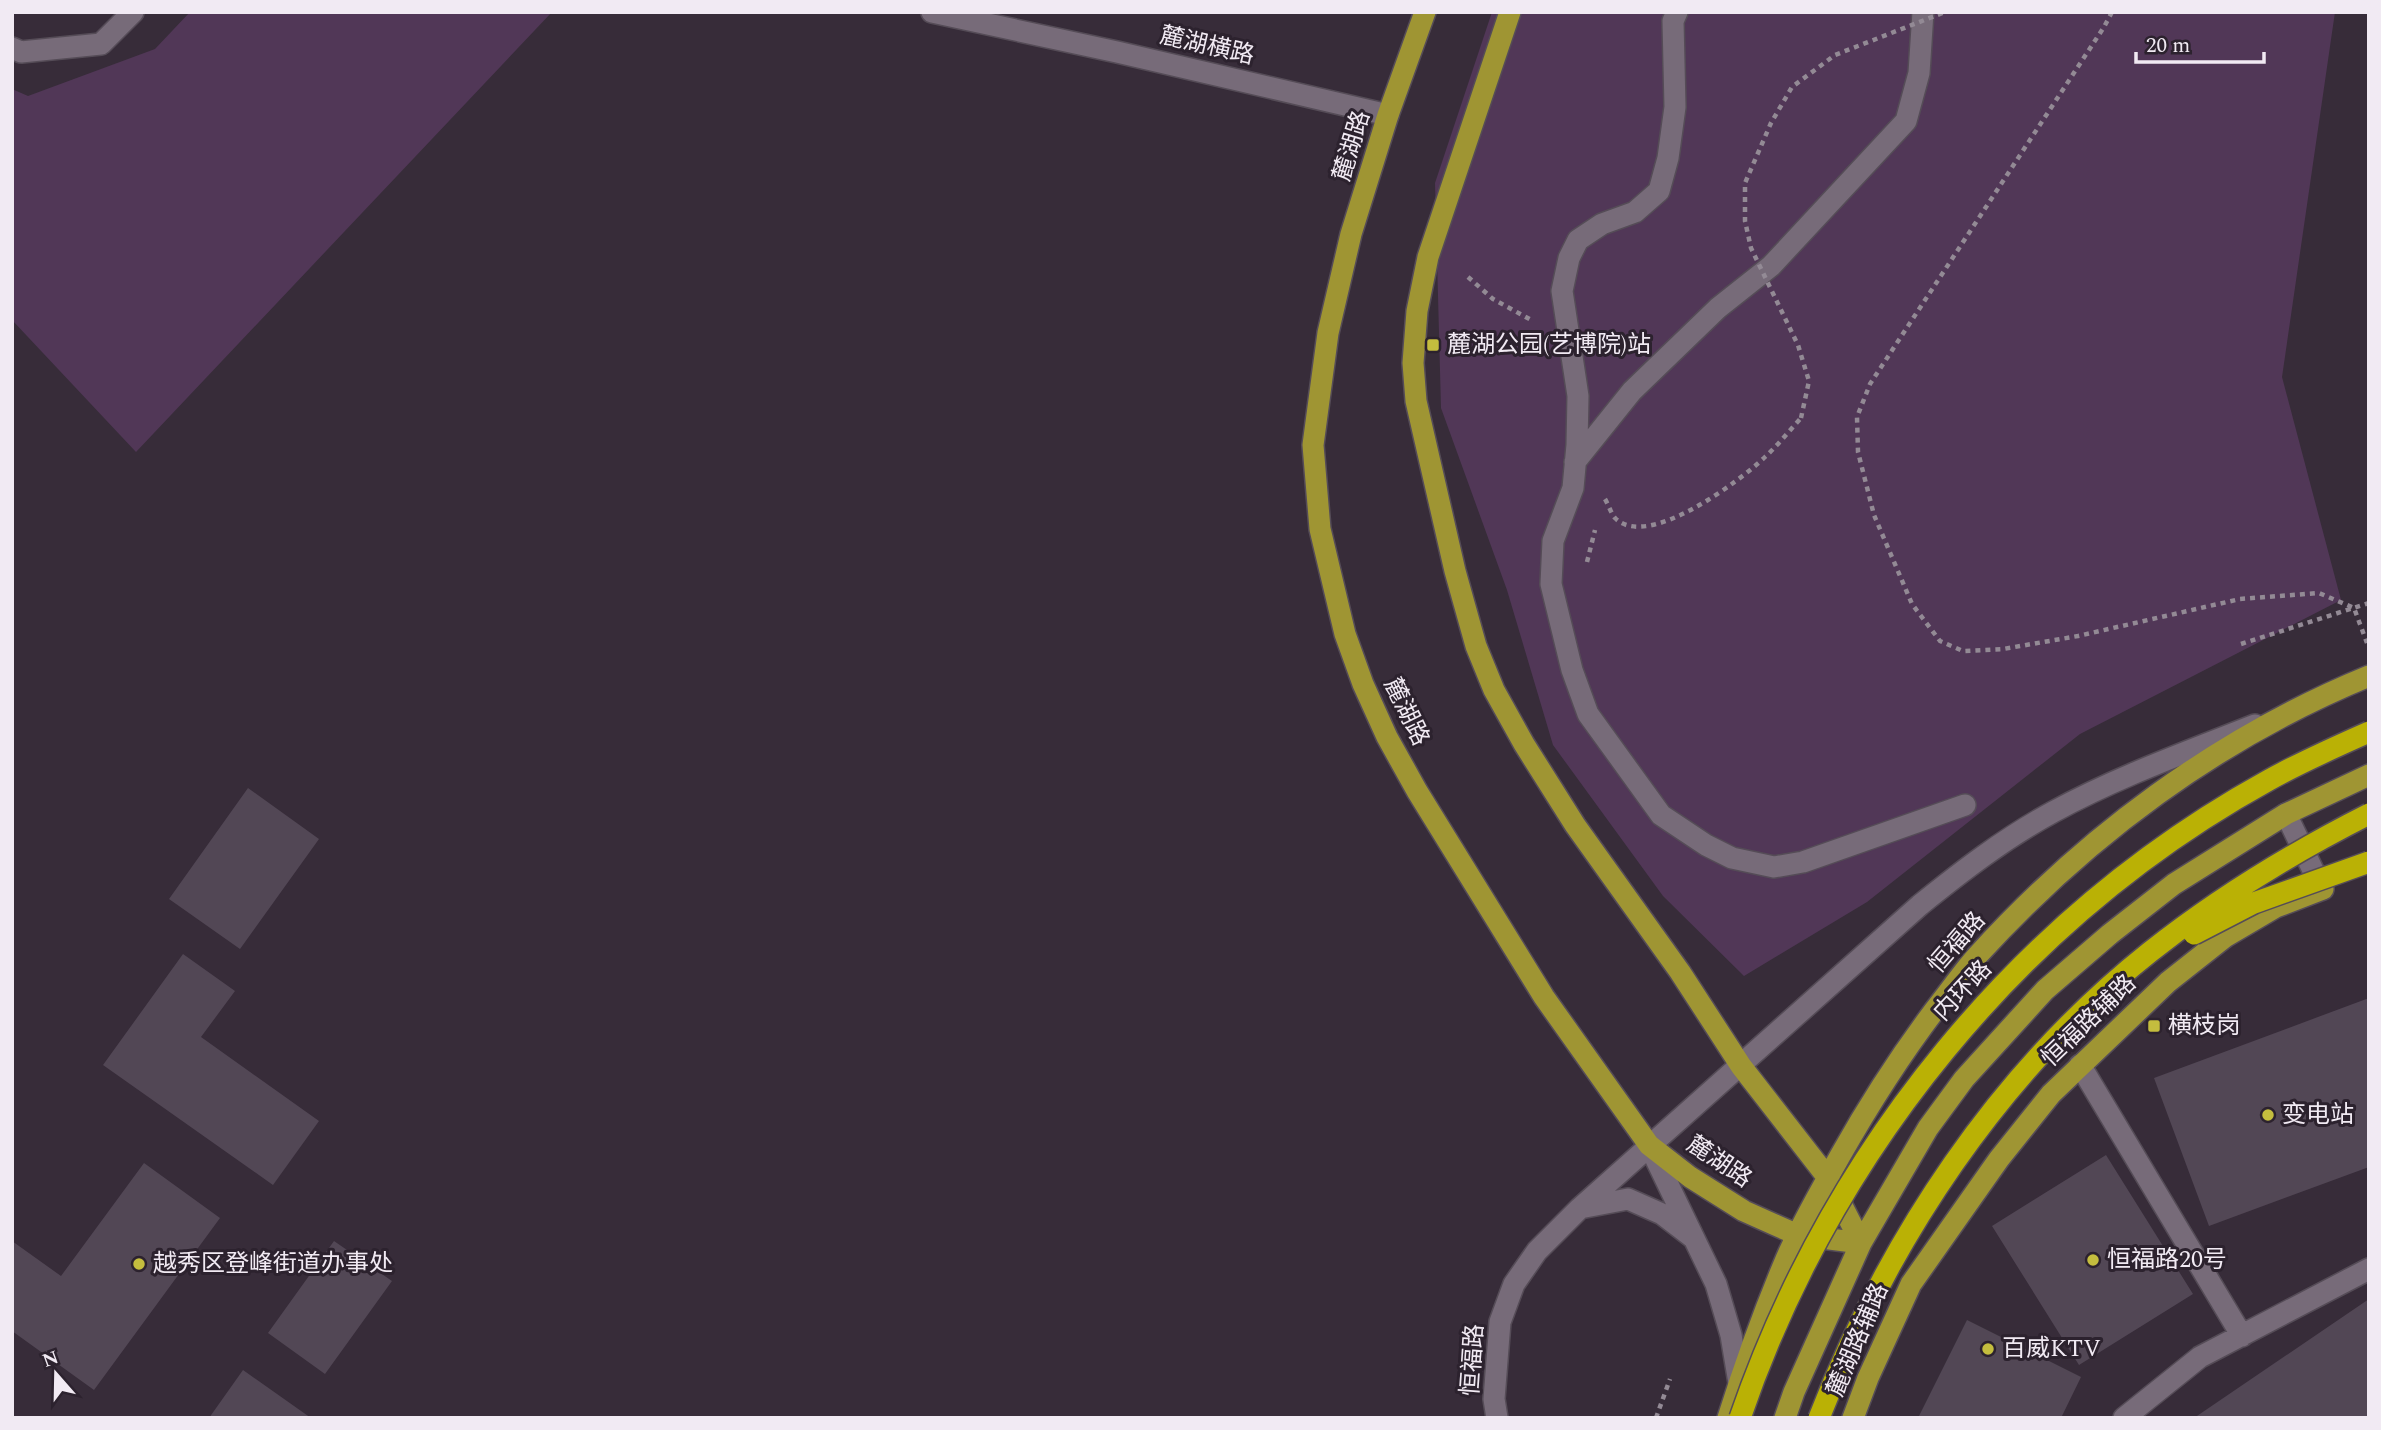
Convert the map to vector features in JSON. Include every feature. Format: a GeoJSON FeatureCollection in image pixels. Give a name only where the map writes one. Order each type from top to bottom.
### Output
{"type":"FeatureCollection","features":[{"type":"Feature","properties":{"kind":"highway","name":"内环路"},"geometry":{"type":"LineString","coordinates":[[1740,1418],[1783,1312],[1836,1208],[1877,1140],[1921,1079],[1971,1018],[2076,916],[2140,864],[2268,780],[2369,732]]}},
{"type":"Feature","properties":{"kind":"highway"},"geometry":{"type":"LineString","coordinates":[[1819,1418],[1859,1323],[1910,1228],[1998,1106],[2031,1066],[2107,990],[2149,953],[2245,884],[2295,852],[2369,814]]}},
{"type":"Feature","properties":{"kind":"highway"},"geometry":{"type":"LineString","coordinates":[[2107,990],[2178,944],[2254,903],[2369,862]]}},
{"type":"Feature","properties":{"kind":"main road","name":"麓湖路"},"geometry":{"type":"LineString","coordinates":[[1425,12],[1388,115],[1352,234],[1328,333],[1313,445],[1320,529],[1345,634],[1378,716],[1417,791],[1544,997],[1649,1145],[1690,1177],[1744,1211],[1798,1235],[1861,1242]]}},
{"type":"Feature","properties":{"kind":"main road"},"geometry":{"type":"LineString","coordinates":[[1510,12],[1428,257],[1417,311],[1413,363],[1416,401],[1455,571],[1476,646],[1494,690],[1575,825],[1680,972],[1741,1066],[1828,1178],[1861,1242]]}},
{"type":"Feature","properties":{"kind":"main road","name":"恒福路"},"geometry":{"type":"LineString","coordinates":[[1739,1383],[1787,1258],[1828,1178],[1868,1107],[1917,1033],[1975,958],[2033,898],[2143,803],[2200,763],[2287,712],[2369,676]]}},
{"type":"Feature","properties":{"kind":"main road"},"geometry":{"type":"LineString","coordinates":[[1785,1418],[1799,1380],[1861,1242],[1927,1128],[1964,1079],[2045,990],[2174,884],[2286,814],[2369,775]]}},
{"type":"Feature","properties":{"kind":"main road","name":"恒福路辅路"},"geometry":{"type":"LineString","coordinates":[[1911,1284],[1999,1159],[2051,1094],[2168,982],[2225,937],[2276,907],[2369,873]]}},
{"type":"Feature","properties":{"kind":"main road","name":"麓湖路辅路"},"geometry":{"type":"LineString","coordinates":[[1853,1418],[1868,1378],[1911,1284]]}},
{"type":"Feature","properties":{"kind":"main road"},"geometry":{"type":"LineString","coordinates":[[1728,1418],[1739,1383]]}},
{"type":"Feature","properties":{"kind":"street"},"geometry":{"type":"LineString","coordinates":[[12,48],[21,52],[102,44],[133,12]]}},
{"type":"Feature","properties":{"kind":"street","name":"麓湖横路"},"geometry":{"type":"LineString","coordinates":[[932,12],[1116,51],[1388,115]]}},
{"type":"Feature","properties":{"kind":"street"},"geometry":{"type":"LineString","coordinates":[[1677,12],[1673,21],[1675,107],[1668,158],[1659,191],[1635,212],[1602,224],[1578,240],[1569,258],[1562,291],[1578,396],[1573,488],[1553,541],[1551,584],[1573,670],[1588,714],[1661,816],[1732,859],[1774,867],[1803,862],[1965,804]]}},
{"type":"Feature","properties":{"kind":"street"},"geometry":{"type":"LineString","coordinates":[[1575,462],[1632,391],[1718,308],[1770,266],[1906,121],[1919,73],[1923,12]]}},
{"type":"Feature","properties":{"kind":"street","name":"恒福路"},"geometry":{"type":"LineString","coordinates":[[1497,1418],[1494,1399],[1500,1322],[1514,1284],[1537,1251],[1649,1145],[1920,905],[2004,842],[2052,813],[2128,775],[2287,712]]}},
{"type":"Feature","properties":{"kind":"street"},"geometry":{"type":"LineString","coordinates":[[2286,814],[2322,889]]}},
{"type":"Feature","properties":{"kind":"street"},"geometry":{"type":"LineString","coordinates":[[2080,1065],[2242,1336]]}},
{"type":"Feature","properties":{"kind":"street"},"geometry":{"type":"LineString","coordinates":[[1649,1145],[1716,1284],[1731,1335],[1739,1383]]}},
{"type":"Feature","properties":{"kind":"street"},"geometry":{"type":"LineString","coordinates":[[1580,1208],[1628,1199],[1662,1214],[1696,1240]]}},
{"type":"Feature","properties":{"kind":"street"},"geometry":{"type":"LineString","coordinates":[[2124,1418],[2200,1357],[2369,1269]]}},
{"type":"Feature","properties":{"kind":"path"},"geometry":{"type":"LineString","coordinates":[[1605,499],[1615,518],[1630,527],[1660,523],[1693,511],[1764,458],[1801,418],[1809,381],[1798,345],[1751,248],[1745,221],[1745,183],[1771,124],[1793,86],[1835,55],[1945,12]]}},
{"type":"Feature","properties":{"kind":"path"},"geometry":{"type":"LineString","coordinates":[[2112,12],[1870,384],[1857,417],[1858,452],[1874,515],[1912,604],[1940,641],[1963,651],[2003,649],[2078,636],[2240,599],[2319,593],[2354,608],[2369,647]]}},
{"type":"Feature","properties":{"kind":"path"},"geometry":{"type":"LineString","coordinates":[[1468,276],[1493,299],[1538,323],[1568,328]]}},
{"type":"Feature","properties":{"kind":"path"},"geometry":{"type":"LineString","coordinates":[[1602,509],[1608,487]]}},
{"type":"Feature","properties":{"kind":"path"},"geometry":{"type":"LineString","coordinates":[[1586,567],[1598,520]]}},
{"type":"Feature","properties":{"kind":"path"},"geometry":{"type":"LineString","coordinates":[[2241,644],[2369,603]]}},
{"type":"Feature","properties":{"kind":"path"},"geometry":{"type":"LineString","coordinates":[[1657,1418],[1670,1379]]}},
{"type":"Feature","properties":{"kind":"shaded area"},"geometry":{"type":"Polygon","coordinates":[[[190,12],[552,12],[136,452],[12,320],[12,89],[28,96],[155,49],[190,12]]]}},
{"type":"Feature","properties":{"kind":"shaded area"},"geometry":{"type":"Polygon","coordinates":[[[1492,12],[2335,12],[2282,377],[2341,600],[2080,734],[1867,902],[1744,976],[1663,896],[1553,745],[1507,590],[1441,408],[1435,183],[1492,12]]]}},
{"type":"Feature","properties":{"kind":"building"},"geometry":{"type":"Polygon","coordinates":[[[248,788],[319,839],[240,949],[169,899],[248,788]]]}},
{"type":"Feature","properties":{"kind":"building"},"geometry":{"type":"Polygon","coordinates":[[[183,954],[235,991],[201,1037],[319,1121],[273,1185],[103,1065],[183,954]]]}},
{"type":"Feature","properties":{"kind":"building","name":"变电站"},"geometry":{"type":"Polygon","coordinates":[[[2369,998],[2369,1167],[2209,1226],[2154,1078],[2369,998]]]}},
{"type":"Feature","properties":{"kind":"building","name":"恒福路20号"},"geometry":{"type":"Polygon","coordinates":[[[2106,1155],[2193,1294],[2079,1365],[1992,1226],[2106,1155]]]}},
{"type":"Feature","properties":{"kind":"building"},"geometry":{"type":"Polygon","coordinates":[[[144,1163],[220,1218],[94,1390],[12,1331],[12,1241],[61,1276],[144,1163]]]}},
{"type":"Feature","properties":{"kind":"building"},"geometry":{"type":"Polygon","coordinates":[[[334,1241],[392,1281],[325,1374],[268,1333],[334,1241]]]}},
{"type":"Feature","properties":{"kind":"building"},"geometry":{"type":"Polygon","coordinates":[[[2369,1299],[2369,1418],[2194,1418],[2369,1299]]]}},
{"type":"Feature","properties":{"kind":"building","name":"百威KTV"},"geometry":{"type":"Polygon","coordinates":[[[1967,1320],[2081,1377],[2061,1418],[1918,1418],[1967,1320]]]}},
{"type":"Feature","properties":{"kind":"building"},"geometry":{"type":"Polygon","coordinates":[[[243,1370],[311,1418],[209,1418],[243,1370]]]}},
{"type":"Feature","properties":{"kind":"place","name":"麓湖公园(艺博院)站"},"geometry":{"type":"Point","coordinates":[1433,345]}},
{"type":"Feature","properties":{"kind":"place","name":"横枝岗"},"geometry":{"type":"Point","coordinates":[2154,1026]}},
{"type":"Feature","properties":{"kind":"place","name":"变电站"},"geometry":{"type":"Point","coordinates":[2268,1115]}},
{"type":"Feature","properties":{"kind":"place","name":"恒福路20号"},"geometry":{"type":"Point","coordinates":[2093,1260]}},
{"type":"Feature","properties":{"kind":"place","name":"越秀区登峰街道办事处"},"geometry":{"type":"Point","coordinates":[139,1264]}},
{"type":"Feature","properties":{"kind":"place","name":"百威KTV"},"geometry":{"type":"Point","coordinates":[1988,1349]}}]}
